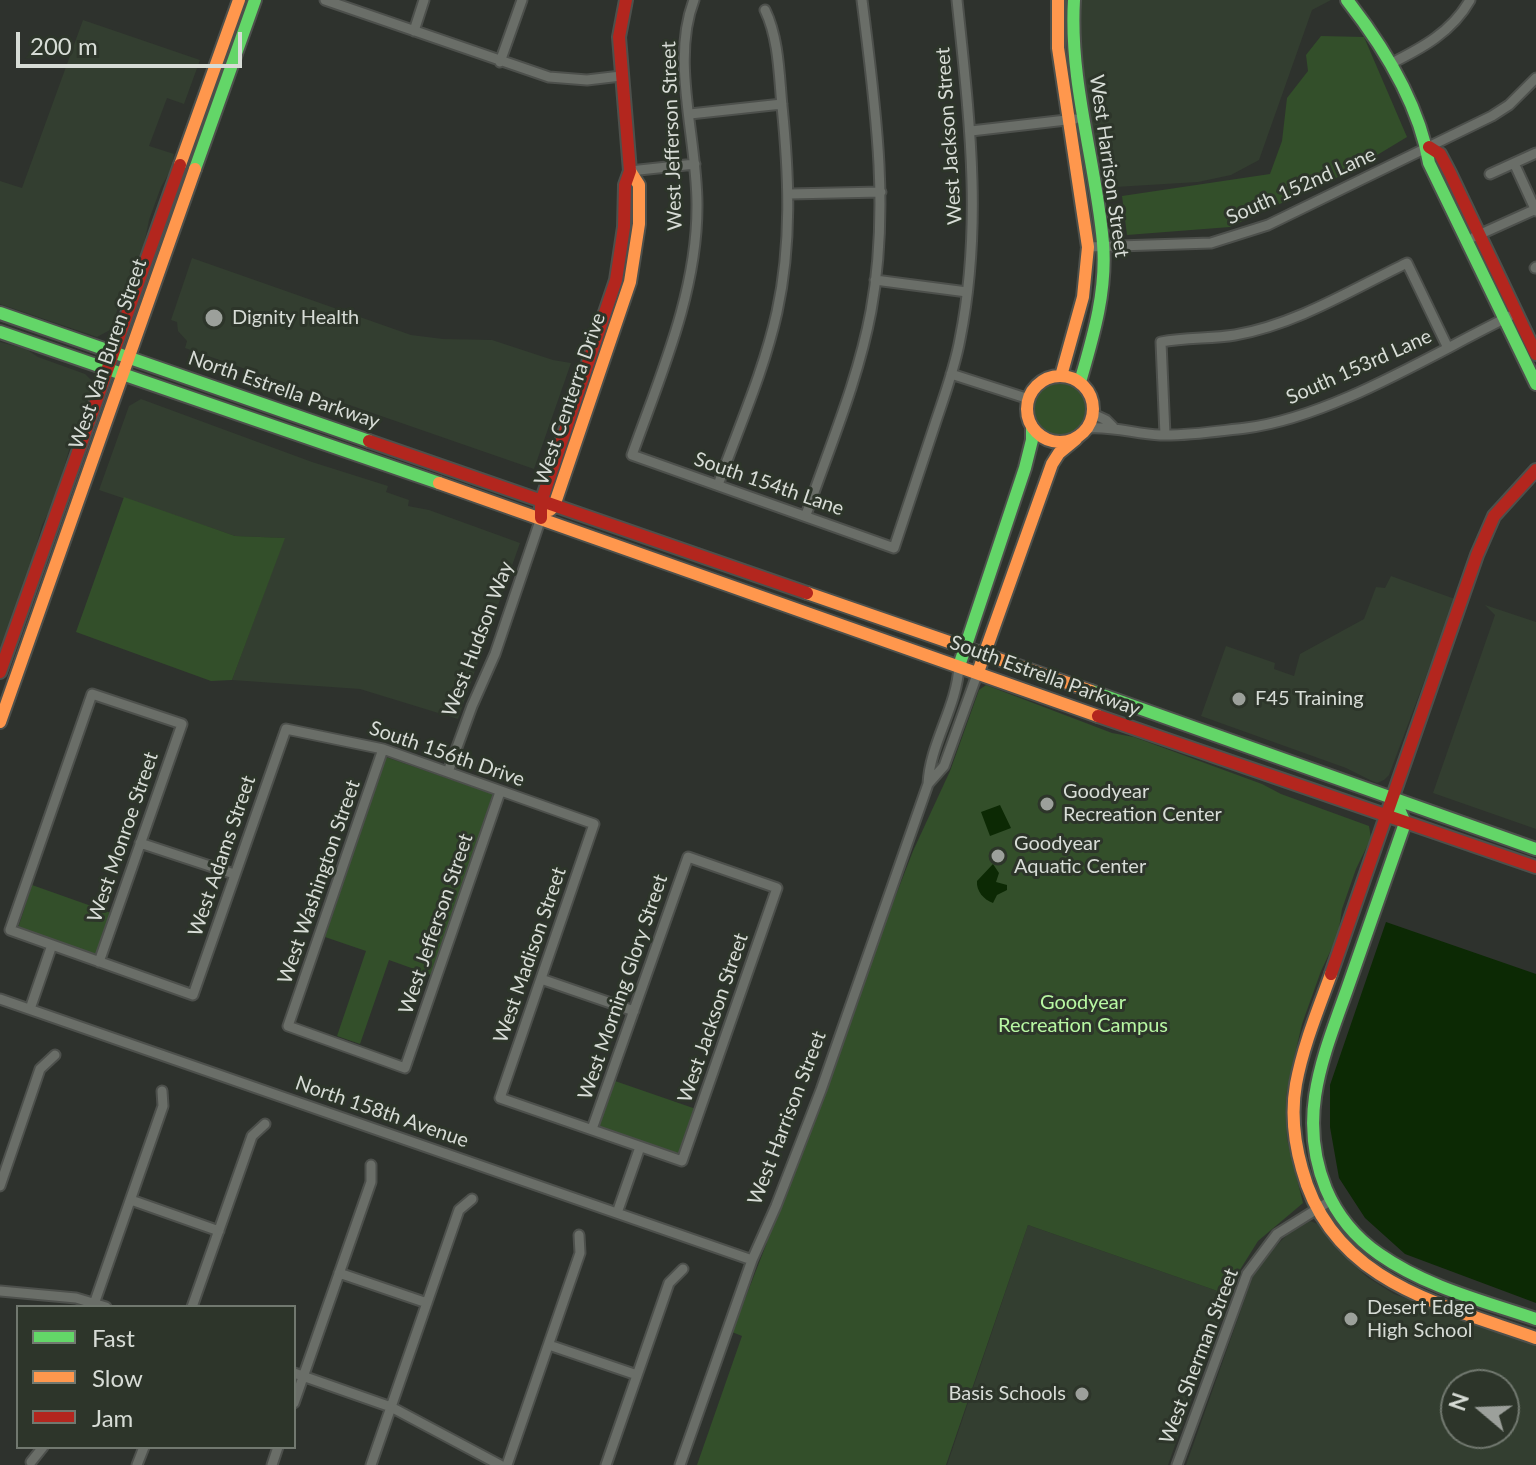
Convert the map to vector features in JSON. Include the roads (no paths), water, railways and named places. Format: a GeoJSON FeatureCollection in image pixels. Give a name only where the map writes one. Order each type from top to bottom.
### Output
{"type":"FeatureCollection","features":[{"type":"Feature","properties":{"kind":"main road","name":"West Van Buren Street"},"geometry":{"type":"LineString","coordinates":[[0,672],[239,0]]}},
{"type":"Feature","properties":{"kind":"main road","name":"West Van Buren Street"},"geometry":{"type":"LineString","coordinates":[[0,722],[255,0]]}},
{"type":"Feature","properties":{"kind":"main road","name":"West Centerra Drive"},"geometry":{"type":"LineString","coordinates":[[541,518],[541,502],[599,337],[619,266],[625,185],[630,171],[619,37],[626,0]]}},
{"type":"Feature","properties":{"kind":"main road","name":"West Harrison Street"},"geometry":{"type":"LineString","coordinates":[[1058,0],[1058,48],[1088,247],[1082,314],[1061,376]]}},
{"type":"Feature","properties":{"kind":"main road","name":"West Harrison Street"},"geometry":{"type":"LineString","coordinates":[[1074,0],[1072,32],[1082,118],[1103,247],[1103,285],[1096,326],[1080,382]]}},
{"type":"Feature","properties":{"kind":"main road"},"geometry":{"type":"LineString","coordinates":[[1347,0],[1370,29],[1390,64],[1429,147],[1440,154],[1474,238],[1511,315],[1536,384]]}},
{"type":"Feature","properties":{"kind":"main road"},"geometry":{"type":"LineString","coordinates":[[182,158],[198,163]]}},
{"type":"Feature","properties":{"kind":"main road","name":"West Centerra Drive"},"geometry":{"type":"LineString","coordinates":[[541,518],[554,506],[619,319],[632,269],[639,224],[639,185],[630,171]]}},
{"type":"Feature","properties":{"kind":"main road"},"geometry":{"type":"LineString","coordinates":[[619,266],[632,269]]}},
{"type":"Feature","properties":{"kind":"main road","name":"North Estrella Parkway"},"geometry":{"type":"LineString","coordinates":[[0,313],[554,506]]}},
{"type":"Feature","properties":{"kind":"main road"},"geometry":{"type":"LineString","coordinates":[[1511,315],[1536,354]]}},
{"type":"Feature","properties":{"kind":"main road","name":"North Estrella Parkway"},"geometry":{"type":"LineString","coordinates":[[0,332],[541,518]]}},
{"type":"Feature","properties":{"kind":"main road"},"geometry":{"type":"LineString","coordinates":[[1061,376],[1080,382],[1092,399],[1093,414],[1088,428],[1076,439],[1056,443],[1047,440],[1032,427],[1028,418],[1029,399],[1041,382],[1061,376]]}},
{"type":"Feature","properties":{"kind":"main road","name":"West Harrison Street"},"geometry":{"type":"LineString","coordinates":[[959,666],[1030,454],[1032,427]]}},
{"type":"Feature","properties":{"kind":"main road"},"geometry":{"type":"LineString","coordinates":[[326,445],[332,428]]}},
{"type":"Feature","properties":{"kind":"main road","name":"West Harrison Street"},"geometry":{"type":"LineString","coordinates":[[978,672],[1052,464],[1059,453],[1076,439]]}},
{"type":"Feature","properties":{"kind":"main road"},"geometry":{"type":"LineString","coordinates":[[1536,470],[1505,501],[1485,534],[1307,1043],[1295,1086],[1294,1137],[1299,1166],[1315,1208],[1348,1250],[1384,1279],[1536,1338]]}},
{"type":"Feature","properties":{"kind":"main road","name":"South Estrella Parkway"},"geometry":{"type":"LineString","coordinates":[[554,506],[1535,849]]}},
{"type":"Feature","properties":{"kind":"main road","name":"South Estrella Parkway"},"geometry":{"type":"LineString","coordinates":[[541,518],[1136,730],[1536,867]]}},
{"type":"Feature","properties":{"kind":"main road"},"geometry":{"type":"LineString","coordinates":[[1005,531],[1026,538]]}},
{"type":"Feature","properties":{"kind":"main road"},"geometry":{"type":"LineString","coordinates":[[35,573],[51,578]]}},
{"type":"Feature","properties":{"kind":"main road"},"geometry":{"type":"LineString","coordinates":[[1136,730],[1152,727],[1177,735],[1194,728]]}},
{"type":"Feature","properties":{"kind":"main road"},"geometry":{"type":"LineString","coordinates":[[1394,798],[1405,823],[1315,1086],[1311,1110],[1314,1154],[1330,1201],[1350,1229],[1373,1252],[1407,1273],[1536,1319]]}},
{"type":"Feature","properties":{"kind":"main road"},"geometry":{"type":"LineString","coordinates":[[1471,846],[1486,844],[1522,853],[1535,849]]}},
{"type":"Feature","properties":{"kind":"main road"},"geometry":{"type":"LineString","coordinates":[[1307,1043],[1316,1043],[1333,1030]]}},
{"type":"Feature","properties":{"kind":"main road"},"geometry":{"type":"LineString","coordinates":[[1384,1279],[1398,1276],[1424,1286],[1444,1287]]}},
{"type":"Feature","properties":{"kind":"street"},"geometry":{"type":"LineString","coordinates":[[325,0],[500,62],[567,79],[621,76]]}},
{"type":"Feature","properties":{"kind":"street"},"geometry":{"type":"LineString","coordinates":[[414,31],[424,0]]}},
{"type":"Feature","properties":{"kind":"street"},"geometry":{"type":"LineString","coordinates":[[500,62],[522,0]]}},
{"type":"Feature","properties":{"kind":"street","name":"West Jefferson Street"},"geometry":{"type":"LineString","coordinates":[[632,455],[675,332],[694,251],[697,208],[695,164],[684,61],[686,20],[694,0]]}},
{"type":"Feature","properties":{"kind":"street"},"geometry":{"type":"LineString","coordinates":[[806,515],[862,351],[875,280],[881,192],[876,115],[862,0]]}},
{"type":"Feature","properties":{"kind":"street","name":"West Jackson Street"},"geometry":{"type":"LineString","coordinates":[[894,548],[951,374],[967,292],[973,236],[971,131],[957,0]]}},
{"type":"Feature","properties":{"kind":"street"},"geometry":{"type":"LineString","coordinates":[[1390,64],[1428,44],[1462,14],[1470,0]]}},
{"type":"Feature","properties":{"kind":"street"},"geometry":{"type":"LineString","coordinates":[[718,485],[776,314],[784,274],[789,194],[782,104],[771,22],[765,10]]}},
{"type":"Feature","properties":{"kind":"street","name":"South 152nd Lane"},"geometry":{"type":"LineString","coordinates":[[1088,247],[1211,243],[1240,236],[1429,147],[1509,105],[1536,78]]}},
{"type":"Feature","properties":{"kind":"street"},"geometry":{"type":"LineString","coordinates":[[690,114],[782,104]]}},
{"type":"Feature","properties":{"kind":"street"},"geometry":{"type":"LineString","coordinates":[[971,131],[1082,118]]}},
{"type":"Feature","properties":{"kind":"street"},"geometry":{"type":"LineString","coordinates":[[1490,174],[1536,153]]}},
{"type":"Feature","properties":{"kind":"street"},"geometry":{"type":"LineString","coordinates":[[1474,238],[1536,210],[1514,163]]}},
{"type":"Feature","properties":{"kind":"street"},"geometry":{"type":"LineString","coordinates":[[630,171],[695,164]]}},
{"type":"Feature","properties":{"kind":"street"},"geometry":{"type":"LineString","coordinates":[[789,194],[881,192]]}},
{"type":"Feature","properties":{"kind":"street"},"geometry":{"type":"LineString","coordinates":[[1165,435],[1161,342],[1234,335],[1262,328],[1305,312],[1407,263],[1448,348]]}},
{"type":"Feature","properties":{"kind":"street"},"geometry":{"type":"LineString","coordinates":[[875,280],[967,292]]}},
{"type":"Feature","properties":{"kind":"street","name":"South 153rd Lane"},"geometry":{"type":"LineString","coordinates":[[1088,428],[1113,427],[1136,433],[1165,435],[1249,427],[1304,415],[1511,315]]}},
{"type":"Feature","properties":{"kind":"street"},"geometry":{"type":"LineString","coordinates":[[951,374],[1029,399]]}},
{"type":"Feature","properties":{"kind":"street","name":"South 153rd Lane"},"geometry":{"type":"LineString","coordinates":[[1093,414],[1113,427]]}},
{"type":"Feature","properties":{"kind":"street","name":"South 154th Lane"},"geometry":{"type":"LineString","coordinates":[[632,455],[894,548]]}},
{"type":"Feature","properties":{"kind":"street","name":"West Hudson Way"},"geometry":{"type":"LineString","coordinates":[[448,772],[495,654],[541,518]]}},
{"type":"Feature","properties":{"kind":"street","name":"West Harrison Street"},"geometry":{"type":"LineString","coordinates":[[680,1465],[752,1260],[819,1094],[928,784],[929,769],[958,684],[959,666]]}},
{"type":"Feature","properties":{"kind":"street","name":"West Harrison Street"},"geometry":{"type":"LineString","coordinates":[[928,784],[944,766],[978,672]]}},
{"type":"Feature","properties":{"kind":"street","name":"West Monroe Street"},"geometry":{"type":"LineString","coordinates":[[52,945],[10,930],[92,694],[182,724],[99,962]]}},
{"type":"Feature","properties":{"kind":"street","name":"South 156th Drive"},"geometry":{"type":"LineString","coordinates":[[286,729],[383,749],[594,824]]}},
{"type":"Feature","properties":{"kind":"street","name":"West Adams Street"},"geometry":{"type":"LineString","coordinates":[[99,962],[193,995],[286,729]]}},
{"type":"Feature","properties":{"kind":"street","name":"West Washington Street"},"geometry":{"type":"LineString","coordinates":[[383,749],[288,1026],[405,1068]]}},
{"type":"Feature","properties":{"kind":"street","name":"West Jefferson Street"},"geometry":{"type":"LineString","coordinates":[[405,1068],[500,792]]}},
{"type":"Feature","properties":{"kind":"street","name":"West Madison Street"},"geometry":{"type":"LineString","coordinates":[[592,1129],[500,1098],[594,824]]}},
{"type":"Feature","properties":{"kind":"street"},"geometry":{"type":"LineString","coordinates":[[140,843],[234,874]]}},
{"type":"Feature","properties":{"kind":"street","name":"West Jackson Street"},"geometry":{"type":"LineString","coordinates":[[640,1147],[682,1161],[777,888],[688,857]]}},
{"type":"Feature","properties":{"kind":"street","name":"West Morning Glory Street"},"geometry":{"type":"LineString","coordinates":[[592,1129],[688,857]]}},
{"type":"Feature","properties":{"kind":"street"},"geometry":{"type":"LineString","coordinates":[[30,1009],[52,945],[99,962]]}},
{"type":"Feature","properties":{"kind":"street"},"geometry":{"type":"LineString","coordinates":[[541,979],[634,1011]]}},
{"type":"Feature","properties":{"kind":"street","name":"North 158th Avenue"},"geometry":{"type":"LineString","coordinates":[[0,999],[752,1260]]}},
{"type":"Feature","properties":{"kind":"street"},"geometry":{"type":"LineString","coordinates":[[0,1186],[5,1157],[40,1069],[55,1055]]}},
{"type":"Feature","properties":{"kind":"street"},"geometry":{"type":"LineString","coordinates":[[0,1291],[76,1298],[94,1305],[163,1106],[162,1091]]}},
{"type":"Feature","properties":{"kind":"street"},"geometry":{"type":"LineString","coordinates":[[193,1305],[252,1136],[265,1124]]}},
{"type":"Feature","properties":{"kind":"street"},"geometry":{"type":"LineString","coordinates":[[592,1129],[640,1147],[617,1213]]}},
{"type":"Feature","properties":{"kind":"street"},"geometry":{"type":"LineString","coordinates":[[371,1165],[371,1182],[299,1375],[391,1407],[500,1465]]}},
{"type":"Feature","properties":{"kind":"street"},"geometry":{"type":"LineString","coordinates":[[371,1465],[459,1210],[472,1199]]}},
{"type":"Feature","properties":{"kind":"street"},"geometry":{"type":"LineString","coordinates":[[131,1200],[219,1231]]}},
{"type":"Feature","properties":{"kind":"street","name":"West Sherman Street"},"geometry":{"type":"LineString","coordinates":[[1177,1465],[1247,1274],[1277,1234],[1330,1201]]}},
{"type":"Feature","properties":{"kind":"street"},"geometry":{"type":"LineString","coordinates":[[507,1465],[580,1253],[579,1235]]}},
{"type":"Feature","properties":{"kind":"street"},"geometry":{"type":"LineString","coordinates":[[606,1465],[669,1283],[683,1269]]}},
{"type":"Feature","properties":{"kind":"street"},"geometry":{"type":"LineString","coordinates":[[339,1273],[427,1303]]}},
{"type":"Feature","properties":{"kind":"street"},"geometry":{"type":"LineString","coordinates":[[549,1345],[637,1375]]}},
{"type":"Feature","properties":{"kind":"street"},"geometry":{"type":"LineString","coordinates":[[31,1462],[41,1449]]}},
{"type":"Feature","properties":{"kind":"place","name":"Dignity Health"},"geometry":{"type":"Point","coordinates":[214,318]}},
{"type":"Feature","properties":{"kind":"place","name":"F45 Training"},"geometry":{"type":"Point","coordinates":[1239,699]}},
{"type":"Feature","properties":{"kind":"place","name":"Goodyear Recreation Center"},"geometry":{"type":"Point","coordinates":[1047,804]}},
{"type":"Feature","properties":{"kind":"place","name":"Goodyear Aquatic Center"},"geometry":{"type":"Point","coordinates":[998,856]}},
{"type":"Feature","properties":{"kind":"place","name":"Desert Edge High School"},"geometry":{"type":"Point","coordinates":[1351,1319]}},
{"type":"Feature","properties":{"kind":"place","name":"Basis Schools"},"geometry":{"type":"Point","coordinates":[1082,1394]}},
{"type":"Feature","properties":{"kind":"park label","name":"Goodyear Recreation Campus"},"geometry":{"type":"Point","coordinates":[1083,1014]}}]}
